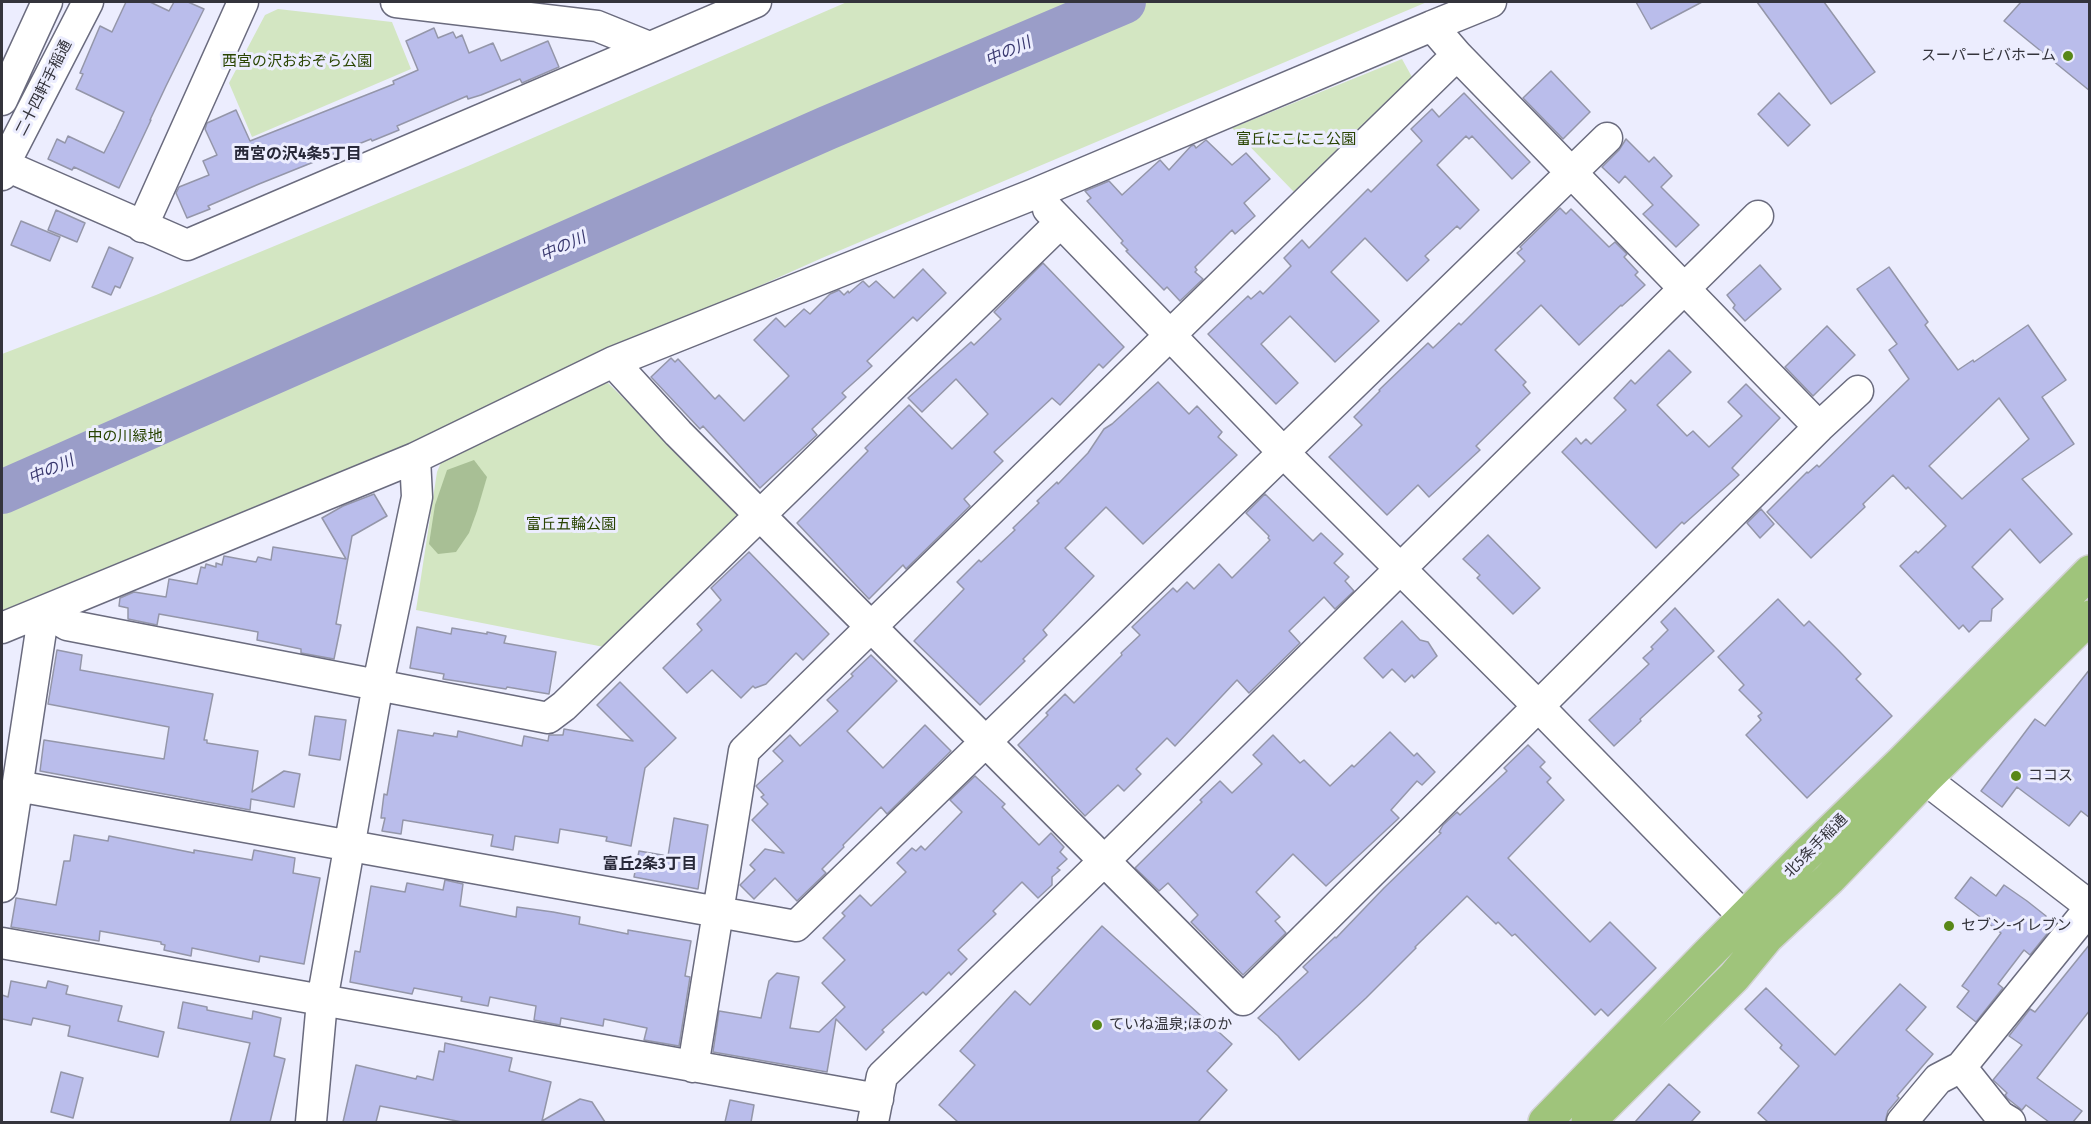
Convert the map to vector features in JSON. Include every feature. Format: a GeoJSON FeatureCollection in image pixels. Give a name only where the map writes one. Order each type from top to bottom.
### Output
{"type":"FeatureCollection","features":[{"type":"Feature","properties":{"kind":"highway","name":"北5条手稲通"},"geometry":{"type":"LineString","coordinates":[[1598,1119],[1734,977],[1756,928],[2090,572]]}},
{"type":"Feature","properties":{"kind":"highway","name":"北5条手稲通"},"geometry":{"type":"LineString","coordinates":[[1545,1122],[1709,953],[1756,928],[1829,879],[1925,779],[2090,617]]}},
{"type":"Feature","properties":{"kind":"street"},"geometry":{"type":"LineString","coordinates":[[2,100],[46,2]]}},
{"type":"Feature","properties":{"kind":"street","name":"二十四軒手稲通"},"geometry":{"type":"LineString","coordinates":[[2,168],[88,2]]}},
{"type":"Feature","properties":{"kind":"street"},"geometry":{"type":"LineString","coordinates":[[142,227],[243,2]]}},
{"type":"Feature","properties":{"kind":"street"},"geometry":{"type":"LineString","coordinates":[[396,2],[545,10],[597,26],[649,47]]}},
{"type":"Feature","properties":{"kind":"street"},"geometry":{"type":"LineString","coordinates":[[2,168],[187,245],[756,2]]}},
{"type":"Feature","properties":{"kind":"street"},"geometry":{"type":"LineString","coordinates":[[2,628],[414,458],[614,363],[1034,194],[1491,2]]}},
{"type":"Feature","properties":{"kind":"street"},"geometry":{"type":"LineString","coordinates":[[1432,26],[1457,55],[1819,427]]}},
{"type":"Feature","properties":{"kind":"street"},"geometry":{"type":"LineString","coordinates":[[693,1067],[744,751],[1457,55]]}},
{"type":"Feature","properties":{"kind":"street"},"geometry":{"type":"LineString","coordinates":[[17,786],[796,926],[1607,138]]}},
{"type":"Feature","properties":{"kind":"street"},"geometry":{"type":"LineString","coordinates":[[1034,194],[1283,452],[1538,706],[1756,928]]}},
{"type":"Feature","properties":{"kind":"street"},"geometry":{"type":"LineString","coordinates":[[2,943],[693,1067],[876,1111],[882,1076],[1104,861],[1758,216]]}},
{"type":"Feature","properties":{"kind":"street"},"geometry":{"type":"LineString","coordinates":[[44,611],[67,625],[548,718],[564,706],[1060,223]]}},
{"type":"Feature","properties":{"kind":"street"},"geometry":{"type":"LineString","coordinates":[[614,363],[678,433],[1243,999],[1819,427],[1858,391]]}},
{"type":"Feature","properties":{"kind":"street"},"geometry":{"type":"LineString","coordinates":[[311,1122],[322,1001],[378,684],[417,497],[414,458]]}},
{"type":"Feature","properties":{"kind":"street"},"geometry":{"type":"LineString","coordinates":[[2,887],[44,611]]}},
{"type":"Feature","properties":{"kind":"street"},"geometry":{"type":"LineString","coordinates":[[1902,1122],[1938,1079],[1962,1066],[2090,907],[1925,779]]}},
{"type":"Feature","properties":{"kind":"street"},"geometry":{"type":"LineString","coordinates":[[1962,1066],[2000,1116],[2010,1122]]}},
{"type":"Feature","properties":{"kind":"green space","name":"中の川緑地"},"geometry":{"type":"Polygon","coordinates":[[[847,2],[1427,2],[822,258],[560,375],[296,497],[2,619],[2,354],[156,295],[468,166],[847,2]]]}},
{"type":"Feature","properties":{"kind":"green space","name":"西宮の沢おおぞら公園"},"geometry":{"type":"Polygon","coordinates":[[[278,9],[392,22],[411,69],[252,137],[229,83],[265,15],[278,9]]]}},
{"type":"Feature","properties":{"kind":"green space","name":"富丘にこにこ公園"},"geometry":{"type":"Polygon","coordinates":[[[1402,59],[1412,77],[1294,192],[1232,128],[1402,59]]]}},
{"type":"Feature","properties":{"kind":"green space","name":"富丘五輪公園"},"geometry":{"type":"Polygon","coordinates":[[[608,383],[663,437],[670,441],[738,515],[735,521],[609,648],[416,610],[437,472],[442,460],[599,385],[608,383]]]}},
{"type":"Feature","properties":{"kind":"green space"},"geometry":{"type":"Polygon","coordinates":[[[474,460],[487,477],[469,533],[456,552],[438,554],[429,544],[435,505],[447,470],[474,460]]]}},
{"type":"Feature","properties":{"kind":"building"},"geometry":{"type":"Polygon","coordinates":[[[126,2],[150,2],[169,11],[174,2],[188,2],[204,9],[119,188],[74,167],[72,170],[48,159],[57,139],[65,143],[68,136],[104,153],[116,129],[124,112],[76,89],[83,74],[80,73],[100,26],[112,32],[126,2]]]}},
{"type":"Feature","properties":{"kind":"building"},"geometry":{"type":"Polygon","coordinates":[[[1636,2],[1702,2],[1651,29],[1636,2]]]}},
{"type":"Feature","properties":{"kind":"building"},"geometry":{"type":"Polygon","coordinates":[[[1757,2],[1824,2],[1875,72],[1831,104],[1757,2]]]}},
{"type":"Feature","properties":{"kind":"building","name":"スーパービバホーム"},"geometry":{"type":"Polygon","coordinates":[[[2021,2],[2090,2],[2090,91],[2004,21],[2021,2]]]}},
{"type":"Feature","properties":{"kind":"building"},"geometry":{"type":"Polygon","coordinates":[[[434,28],[438,38],[453,32],[456,38],[462,35],[469,53],[493,43],[501,61],[548,41],[559,67],[522,83],[520,79],[481,95],[468,99],[467,96],[397,126],[399,130],[259,184],[208,206],[210,209],[187,218],[176,193],[179,187],[209,175],[203,161],[217,155],[205,129],[207,123],[236,110],[250,141],[394,84],[393,81],[418,70],[406,41],[434,28]]]}},
{"type":"Feature","properties":{"kind":"building"},"geometry":{"type":"Polygon","coordinates":[[[1551,71],[1590,112],[1563,139],[1523,98],[1551,71]]]}},
{"type":"Feature","properties":{"kind":"building"},"geometry":{"type":"Polygon","coordinates":[[[1464,93],[1530,162],[1512,179],[1472,136],[1469,139],[1466,136],[1437,165],[1479,210],[1460,229],[1457,226],[1425,256],[1429,260],[1407,281],[1365,238],[1331,272],[1379,321],[1335,362],[1290,316],[1261,344],[1298,383],[1276,404],[1208,334],[1248,296],[1251,299],[1260,291],[1263,294],[1291,266],[1284,258],[1302,240],[1309,248],[1368,189],[1371,192],[1422,141],[1411,129],[1432,109],[1439,117],[1464,93]]]}},
{"type":"Feature","properties":{"kind":"building"},"geometry":{"type":"Polygon","coordinates":[[[1779,93],[1810,125],[1788,146],[1758,114],[1779,93]]]}},
{"type":"Feature","properties":{"kind":"building"},"geometry":{"type":"Polygon","coordinates":[[[1626,139],[1649,162],[1654,157],[1672,176],[1661,187],[1699,225],[1676,247],[1643,214],[1653,205],[1625,176],[1619,183],[1602,167],[1619,150],[1626,139]]]}},
{"type":"Feature","properties":{"kind":"building"},"geometry":{"type":"Polygon","coordinates":[[[1206,140],[1232,165],[1246,153],[1270,179],[1244,203],[1255,216],[1235,234],[1232,230],[1195,267],[1197,270],[1195,272],[1203,279],[1180,301],[1167,287],[1164,290],[1126,251],[1128,250],[1121,243],[1123,241],[1087,201],[1091,198],[1085,191],[1109,181],[1122,195],[1160,160],[1169,170],[1191,146],[1194,145],[1196,148],[1206,140]]]}},
{"type":"Feature","properties":{"kind":"building"},"geometry":{"type":"Polygon","coordinates":[[[1560,208],[1566,214],[1571,209],[1609,247],[1615,242],[1627,254],[1624,257],[1638,272],[1635,275],[1645,285],[1579,345],[1541,305],[1495,350],[1526,382],[1523,385],[1530,393],[1476,446],[1480,450],[1429,497],[1418,485],[1387,515],[1329,457],[1362,425],[1354,417],[1379,390],[1428,343],[1433,348],[1459,323],[1461,325],[1525,261],[1517,253],[1522,249],[1520,247],[1560,208]]]}},
{"type":"Feature","properties":{"kind":"building"},"geometry":{"type":"Polygon","coordinates":[[[56,210],[85,223],[77,242],[48,230],[56,210]]]}},
{"type":"Feature","properties":{"kind":"building"},"geometry":{"type":"Polygon","coordinates":[[[21,221],[60,237],[50,261],[11,245],[21,221]]]}},
{"type":"Feature","properties":{"kind":"building"},"geometry":{"type":"Polygon","coordinates":[[[109,247],[133,258],[120,288],[115,286],[111,295],[92,287],[109,247]]]}},
{"type":"Feature","properties":{"kind":"building"},"geometry":{"type":"Polygon","coordinates":[[[1043,263],[1124,347],[1103,368],[1099,364],[1060,405],[1052,398],[994,452],[1003,461],[964,499],[970,506],[906,569],[903,565],[869,599],[797,523],[868,451],[865,448],[909,405],[952,449],[988,414],[956,379],[922,412],[908,398],[971,342],[974,345],[1001,319],[994,312],[1043,263]]]}},
{"type":"Feature","properties":{"kind":"building"},"geometry":{"type":"Polygon","coordinates":[[[1760,265],[1781,289],[1745,321],[1733,308],[1735,305],[1727,295],[1760,265]]]}},
{"type":"Feature","properties":{"kind":"building"},"geometry":{"type":"Polygon","coordinates":[[[1889,267],[1928,322],[1925,325],[1958,370],[1973,360],[1974,362],[2028,325],[2066,380],[2042,397],[2074,444],[2022,479],[2072,534],[2040,563],[2010,529],[1972,567],[2003,599],[1992,609],[1991,621],[1980,621],[1969,632],[1963,625],[1959,629],[1900,566],[1916,551],[1918,553],[1946,526],[1893,475],[1863,504],[1865,507],[1811,558],[1767,512],[1807,472],[1817,465],[1819,467],[1909,379],[1889,350],[1897,344],[1857,289],[1889,267]],[[1999,398],[1929,466],[1962,499],[2029,439],[1999,398]]]}},
{"type":"Feature","properties":{"kind":"building"},"geometry":{"type":"Polygon","coordinates":[[[923,269],[946,293],[917,321],[913,317],[867,361],[872,366],[842,393],[846,397],[812,429],[817,435],[760,488],[703,426],[700,429],[651,377],[671,358],[675,362],[678,359],[715,399],[719,395],[744,421],[789,376],[754,340],[776,318],[785,327],[804,309],[810,314],[830,294],[839,290],[844,295],[863,281],[869,287],[876,281],[894,298],[923,269]]]}},
{"type":"Feature","properties":{"kind":"building"},"geometry":{"type":"Polygon","coordinates":[[[1827,326],[1855,355],[1813,396],[1785,367],[1827,326]]]}},
{"type":"Feature","properties":{"kind":"building"},"geometry":{"type":"Polygon","coordinates":[[[1669,350],[1691,372],[1657,405],[1687,436],[1693,431],[1709,447],[1742,416],[1728,402],[1746,384],[1780,418],[1732,468],[1739,475],[1684,524],[1682,522],[1656,548],[1562,452],[1576,438],[1581,444],[1586,439],[1591,444],[1626,410],[1614,398],[1631,380],[1635,384],[1669,350]]]}},
{"type":"Feature","properties":{"kind":"building"},"geometry":{"type":"Polygon","coordinates":[[[1158,382],[1189,414],[1197,406],[1222,432],[1218,437],[1237,455],[1143,544],[1106,507],[1065,548],[1094,576],[1043,630],[1047,635],[1023,659],[1025,661],[980,705],[914,641],[964,589],[957,582],[1015,530],[1013,528],[1039,503],[1037,501],[1057,482],[1058,484],[1088,453],[1104,429],[1158,382]]]}},
{"type":"Feature","properties":{"kind":"building"},"geometry":{"type":"Polygon","coordinates":[[[374,494],[387,516],[352,536],[336,624],[341,625],[334,659],[301,653],[301,649],[257,640],[258,632],[159,614],[157,625],[128,619],[128,608],[119,606],[120,598],[134,592],[166,597],[169,579],[197,584],[201,567],[205,568],[206,564],[216,567],[216,563],[222,565],[224,556],[256,562],[258,557],[271,560],[273,547],[346,559],[322,518],[343,506],[374,494]]]}},
{"type":"Feature","properties":{"kind":"building"},"geometry":{"type":"Polygon","coordinates":[[[1265,494],[1313,541],[1321,533],[1343,554],[1334,563],[1349,577],[1345,581],[1354,591],[1335,609],[1324,597],[1289,631],[1300,643],[1249,693],[1237,680],[1175,746],[1167,738],[1136,769],[1141,774],[1124,791],[1118,785],[1085,816],[1018,745],[1065,694],[1074,703],[1122,655],[1121,653],[1140,635],[1132,627],[1173,588],[1177,592],[1187,582],[1194,589],[1219,564],[1232,578],[1270,540],[1269,536],[1246,513],[1265,494]]]}},
{"type":"Feature","properties":{"kind":"building"},"geometry":{"type":"Polygon","coordinates":[[[1761,509],[1774,524],[1760,538],[1747,523],[1761,509]]]}},
{"type":"Feature","properties":{"kind":"building"},"geometry":{"type":"Polygon","coordinates":[[[1488,535],[1540,588],[1513,614],[1477,578],[1480,575],[1463,559],[1488,535]]]}},
{"type":"Feature","properties":{"kind":"building"},"geometry":{"type":"Polygon","coordinates":[[[749,552],[829,634],[803,660],[796,653],[766,684],[755,688],[753,686],[741,698],[712,670],[687,693],[663,668],[702,630],[697,624],[721,600],[711,588],[749,552]]]}},
{"type":"Feature","properties":{"kind":"building"},"geometry":{"type":"Polygon","coordinates":[[[1778,599],[1804,626],[1809,621],[1839,651],[1861,674],[1856,679],[1892,716],[1807,798],[1746,735],[1761,720],[1758,716],[1762,713],[1739,690],[1744,685],[1718,657],[1778,599]]]}},
{"type":"Feature","properties":{"kind":"building"},"geometry":{"type":"Polygon","coordinates":[[[1675,608],[1714,651],[1614,746],[1589,720],[1649,664],[1643,658],[1668,630],[1661,622],[1675,608]]]}},
{"type":"Feature","properties":{"kind":"building"},"geometry":{"type":"Polygon","coordinates":[[[1402,621],[1420,640],[1428,642],[1437,656],[1414,678],[1412,675],[1405,682],[1392,669],[1383,678],[1364,658],[1402,621]]]}},
{"type":"Feature","properties":{"kind":"building"},"geometry":{"type":"Polygon","coordinates":[[[417,627],[451,634],[452,628],[487,634],[487,632],[506,636],[504,643],[556,652],[549,694],[443,679],[444,674],[410,668],[417,627]]]}},
{"type":"Feature","properties":{"kind":"building"},"geometry":{"type":"Polygon","coordinates":[[[57,650],[82,655],[80,670],[213,694],[204,740],[207,740],[207,743],[258,751],[252,792],[284,771],[300,774],[294,807],[251,799],[250,810],[40,771],[44,740],[164,759],[169,727],[48,704],[57,650]]]}},
{"type":"Feature","properties":{"kind":"building"},"geometry":{"type":"Polygon","coordinates":[[[871,655],[897,681],[847,731],[883,768],[925,725],[951,751],[887,814],[881,807],[843,845],[844,847],[822,869],[826,873],[797,901],[775,878],[754,899],[740,885],[755,870],[750,865],[765,849],[784,853],[752,820],[768,804],[761,797],[764,795],[756,786],[783,761],[773,751],[790,735],[800,746],[838,711],[827,700],[853,676],[851,674],[871,655]]]}},
{"type":"Feature","properties":{"kind":"building"},"geometry":{"type":"Polygon","coordinates":[[[2090,669],[2090,818],[2081,811],[2069,826],[2017,787],[2002,807],[1981,791],[2035,719],[2045,726],[2090,669]]]}},
{"type":"Feature","properties":{"kind":"building"},"geometry":{"type":"Polygon","coordinates":[[[620,682],[676,738],[645,768],[631,846],[606,841],[607,837],[560,829],[558,843],[515,836],[513,850],[491,846],[493,835],[403,820],[401,834],[382,831],[385,818],[381,818],[384,794],[387,795],[398,730],[433,736],[434,733],[457,737],[458,731],[522,746],[524,736],[548,741],[549,735],[563,735],[564,729],[633,741],[597,705],[620,682]]]}},
{"type":"Feature","properties":{"kind":"building"},"geometry":{"type":"Polygon","coordinates":[[[315,716],[346,720],[340,760],[309,755],[315,716]]]}},
{"type":"Feature","properties":{"kind":"building"},"geometry":{"type":"Polygon","coordinates":[[[1390,732],[1414,756],[1417,753],[1435,772],[1422,785],[1417,781],[1391,810],[1399,818],[1326,886],[1293,854],[1256,892],[1280,917],[1275,921],[1286,933],[1243,975],[1191,922],[1198,915],[1168,883],[1159,891],[1135,868],[1202,802],[1200,800],[1220,781],[1232,793],[1262,764],[1253,755],[1273,735],[1300,763],[1304,760],[1330,786],[1352,765],[1354,767],[1390,732]]]}},
{"type":"Feature","properties":{"kind":"building"},"geometry":{"type":"Polygon","coordinates":[[[1528,745],[1545,762],[1540,767],[1551,778],[1547,782],[1564,800],[1508,858],[1590,942],[1610,922],[1656,968],[1608,1016],[1601,1009],[1595,1015],[1515,934],[1512,936],[1498,922],[1496,924],[1467,896],[1366,998],[1299,1060],[1258,1018],[1308,972],[1303,967],[1336,938],[1441,833],[1439,832],[1443,825],[1457,812],[1460,815],[1507,771],[1504,768],[1528,745]]]}},
{"type":"Feature","properties":{"kind":"building"},"geometry":{"type":"Polygon","coordinates":[[[975,776],[1005,804],[1002,807],[1039,845],[1051,833],[1064,847],[1060,852],[1067,859],[1057,868],[1060,870],[1052,877],[1052,885],[1038,898],[1022,882],[993,911],[996,914],[958,950],[967,959],[951,975],[949,972],[926,995],[923,992],[882,1030],[884,1032],[866,1050],[836,1019],[827,1072],[713,1052],[719,1011],[761,1018],[769,981],[777,973],[799,977],[790,1028],[819,1032],[845,1007],[822,983],[845,960],[823,938],[845,916],[842,913],[860,895],[871,906],[906,872],[897,863],[912,848],[916,851],[921,846],[925,850],[962,812],[950,800],[975,776]]]}},
{"type":"Feature","properties":{"kind":"building"},"geometry":{"type":"Polygon","coordinates":[[[674,818],[708,825],[698,889],[634,877],[639,851],[668,856],[674,818]]]}},
{"type":"Feature","properties":{"kind":"building"},"geometry":{"type":"Polygon","coordinates":[[[74,835],[108,841],[109,836],[194,853],[194,850],[252,860],[254,850],[295,858],[293,873],[320,878],[304,964],[260,956],[259,962],[192,948],[191,956],[164,950],[165,945],[161,942],[100,931],[99,941],[11,927],[16,898],[56,905],[64,861],[70,861],[74,835]]]}},
{"type":"Feature","properties":{"kind":"building"},"geometry":{"type":"Polygon","coordinates":[[[1971,877],[1996,896],[2004,885],[2027,901],[2046,916],[2047,934],[2030,955],[2024,950],[1998,984],[2003,988],[1976,1022],[1957,1007],[1969,991],[1962,986],[2001,933],[1955,898],[1971,877]]]}},
{"type":"Feature","properties":{"kind":"building"},"geometry":{"type":"Polygon","coordinates":[[[445,880],[463,884],[460,906],[516,917],[517,907],[553,912],[580,917],[579,924],[628,934],[628,930],[691,941],[685,976],[690,977],[679,1046],[644,1040],[647,1028],[604,1019],[603,1026],[561,1018],[560,1025],[534,1020],[536,1006],[490,997],[488,1006],[461,1001],[462,997],[414,988],[412,994],[350,982],[355,951],[360,952],[371,886],[405,892],[407,883],[443,890],[445,880]]]}},
{"type":"Feature","properties":{"kind":"building","name":"ていね温泉;ほのか"},"geometry":{"type":"Polygon","coordinates":[[[1102,926],[1232,1044],[1207,1071],[1227,1090],[1198,1122],[958,1122],[939,1105],[975,1065],[960,1051],[1015,991],[1030,1005],[1102,926]]]}},
{"type":"Feature","properties":{"kind":"building"},"geometry":{"type":"Polygon","coordinates":[[[2090,944],[2090,1010],[2037,1078],[2082,1111],[2073,1122],[2049,1122],[2026,1105],[2022,1110],[2007,1098],[2005,1095],[2007,1093],[1993,1080],[2022,1045],[2009,1036],[2030,1009],[2035,1012],[2090,944]]]}},
{"type":"Feature","properties":{"kind":"building"},"geometry":{"type":"Polygon","coordinates":[[[11,981],[46,988],[48,981],[68,986],[66,994],[122,1006],[118,1021],[164,1032],[158,1057],[68,1036],[70,1026],[33,1018],[31,1025],[2,1019],[2,995],[8,997],[11,981]]]}},
{"type":"Feature","properties":{"kind":"building"},"geometry":{"type":"Polygon","coordinates":[[[1900,984],[1926,1007],[1906,1030],[1933,1054],[1897,1096],[1899,1098],[1888,1111],[1885,1122],[1768,1122],[1758,1113],[1799,1066],[1780,1048],[1782,1045],[1745,1009],[1766,988],[1835,1055],[1900,984]]]}},
{"type":"Feature","properties":{"kind":"building"},"geometry":{"type":"Polygon","coordinates":[[[183,1002],[207,1007],[207,1010],[252,1019],[253,1011],[281,1018],[274,1056],[285,1059],[270,1122],[230,1122],[250,1043],[178,1028],[183,1002]]]}},
{"type":"Feature","properties":{"kind":"building"},"geometry":{"type":"Polygon","coordinates":[[[445,1043],[512,1058],[509,1071],[551,1082],[542,1121],[580,1099],[592,1102],[605,1122],[462,1122],[380,1106],[376,1122],[343,1122],[356,1065],[416,1079],[417,1076],[433,1080],[439,1051],[444,1052],[445,1043]]]}},
{"type":"Feature","properties":{"kind":"building"},"geometry":{"type":"Polygon","coordinates":[[[61,1072],[83,1078],[73,1118],[51,1112],[61,1072]]]}},
{"type":"Feature","properties":{"kind":"building"},"geometry":{"type":"Polygon","coordinates":[[[1669,1084],[1700,1112],[1691,1122],[1635,1122],[1669,1084]]]}},
{"type":"Feature","properties":{"kind":"building"},"geometry":{"type":"Polygon","coordinates":[[[730,1100],[754,1105],[751,1122],[725,1122],[730,1100]]]}},
{"type":"Feature","properties":{"kind":"waterway","name":"中の川"},"geometry":{"type":"LineString","coordinates":[[2,492],[827,128],[1124,2]]}},
{"type":"Feature","properties":{"kind":"place","name":"スーパービバホーム"},"geometry":{"type":"Point","coordinates":[2068,56]}},
{"type":"Feature","properties":{"kind":"place","name":"ココス"},"geometry":{"type":"Point","coordinates":[2016,776]}},
{"type":"Feature","properties":{"kind":"place","name":"セブン-イレブン"},"geometry":{"type":"Point","coordinates":[1949,926]}},
{"type":"Feature","properties":{"kind":"place","name":"ていね温泉;ほのか"},"geometry":{"type":"Point","coordinates":[1097,1025]}},
{"type":"Feature","properties":{"kind":"district","name":"西宮の沢4条5丁目"},"geometry":{"type":"Point","coordinates":[298,155]}},
{"type":"Feature","properties":{"kind":"district","name":"富丘2条3丁目"},"geometry":{"type":"Point","coordinates":[650,865]}}]}
